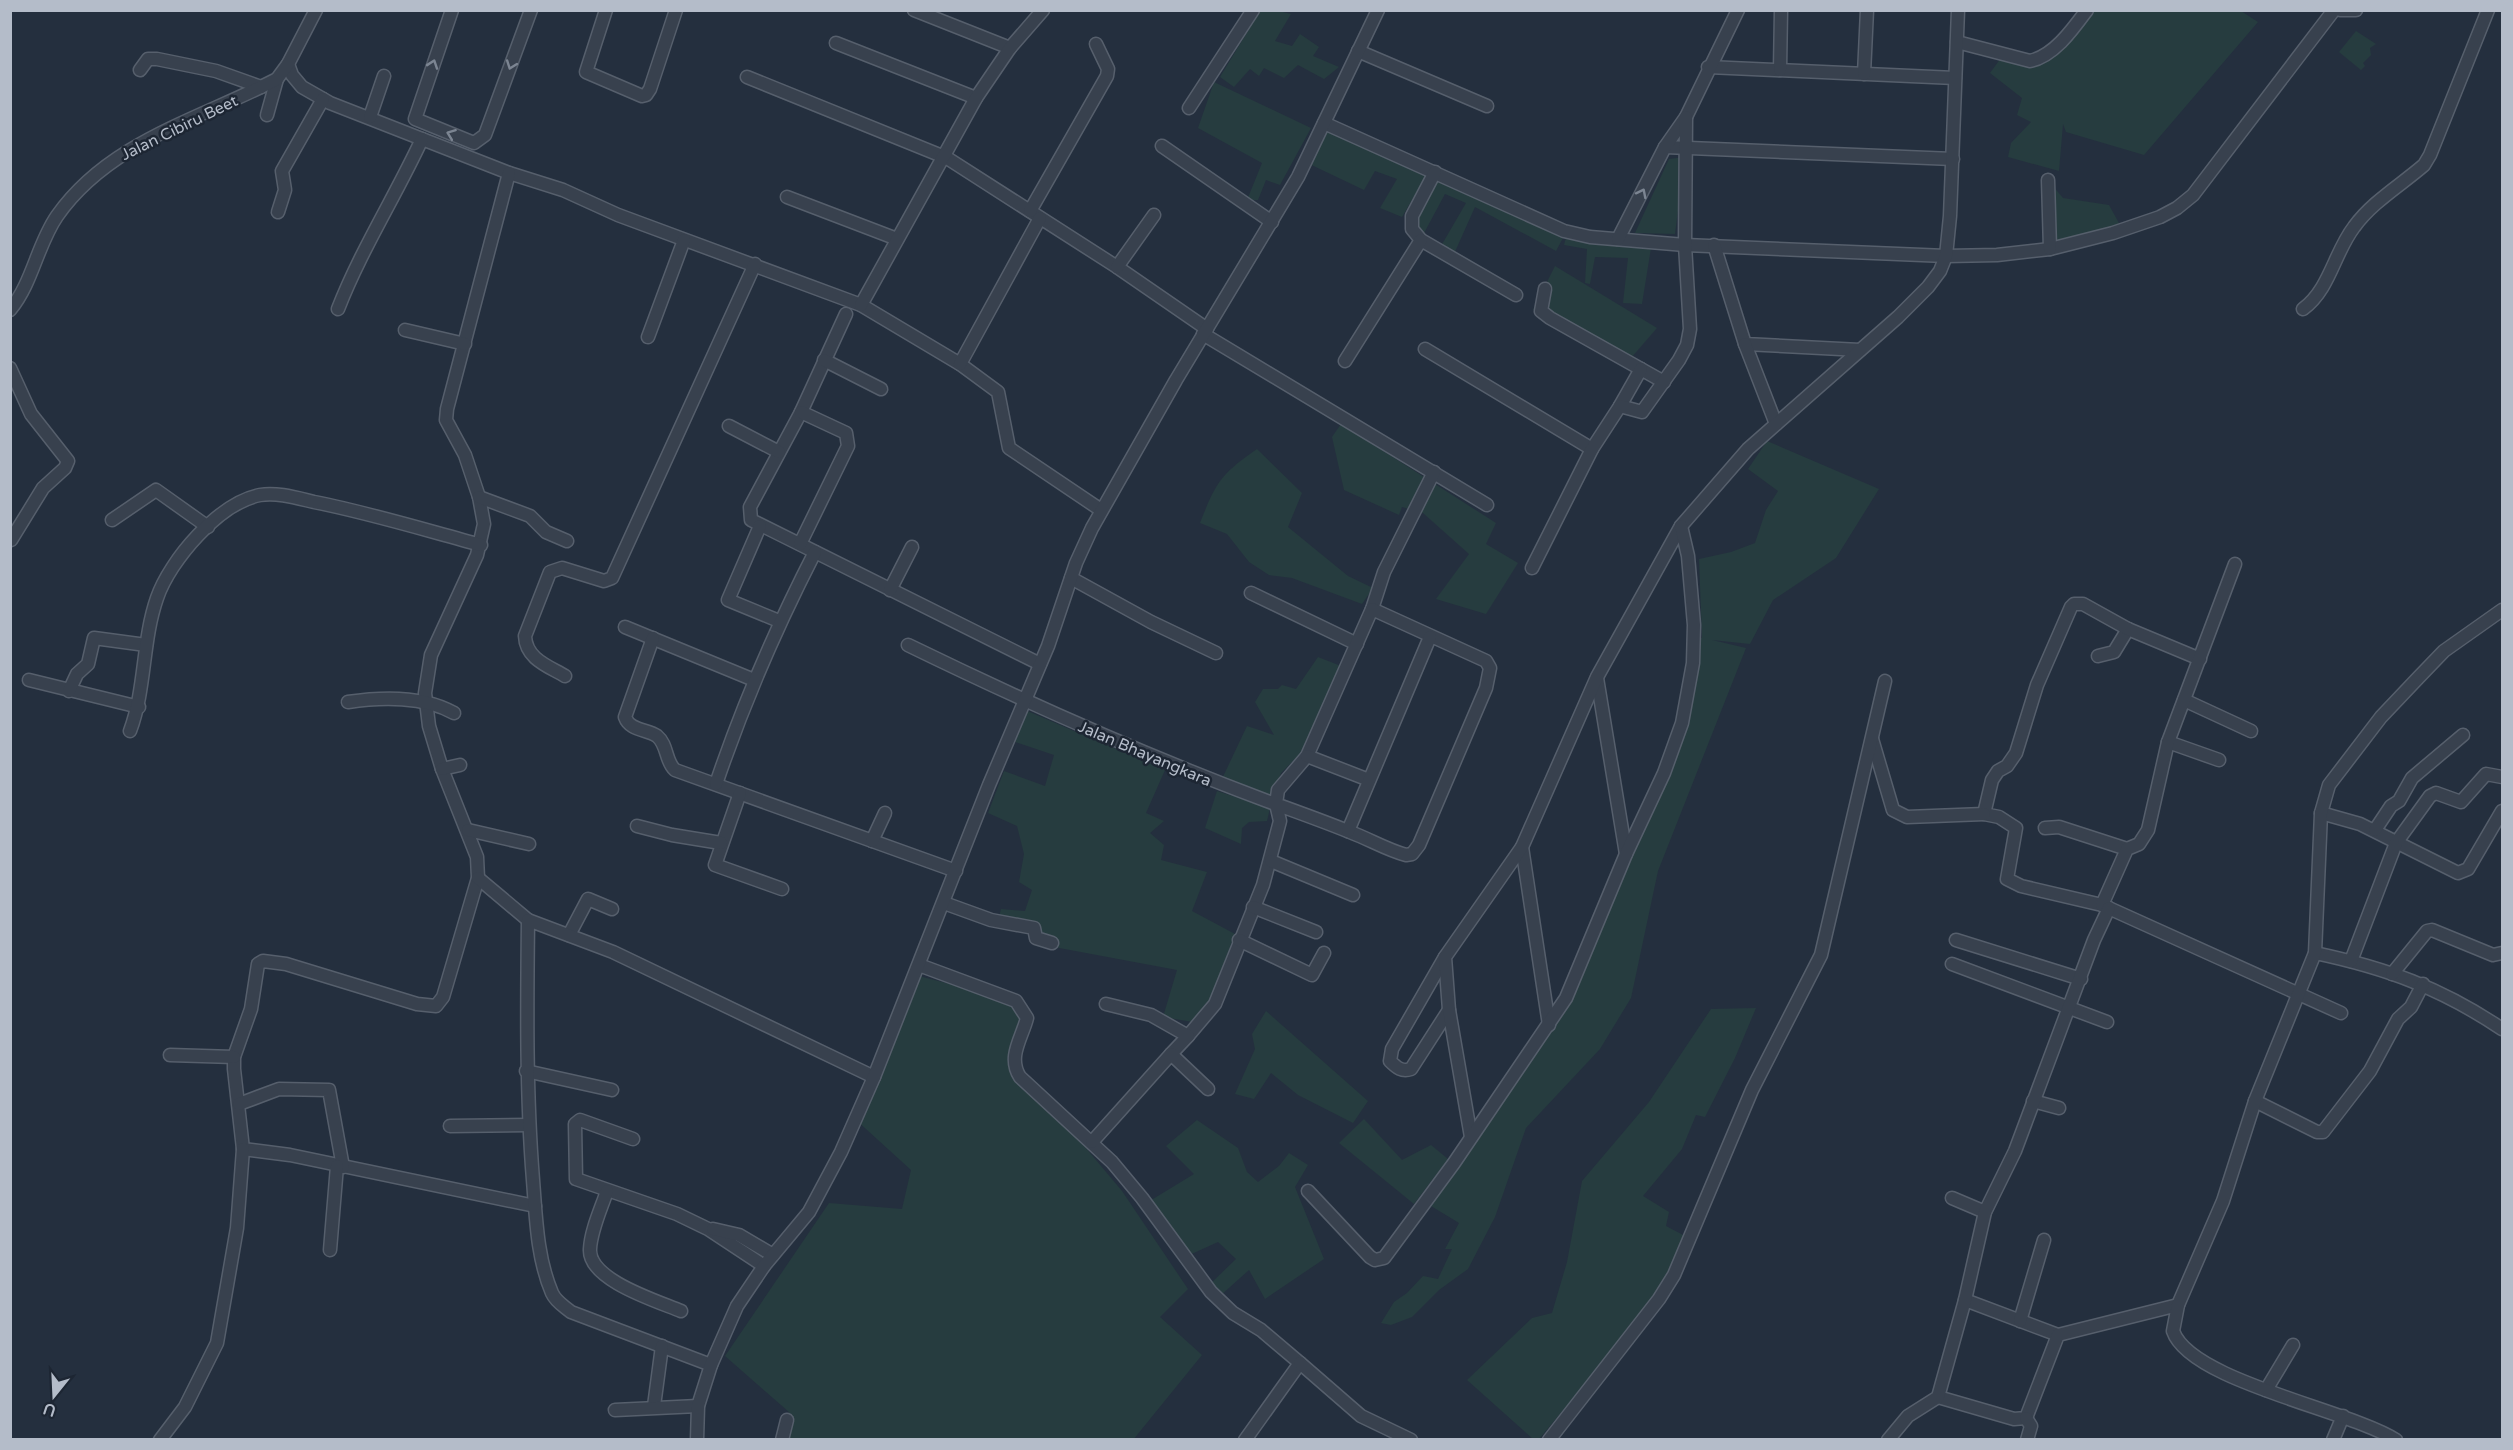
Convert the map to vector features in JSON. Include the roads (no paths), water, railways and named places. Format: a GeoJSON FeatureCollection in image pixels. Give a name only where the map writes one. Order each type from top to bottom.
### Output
{"type":"FeatureCollection","features":[{"type":"Feature","properties":{"kind":"street","name":"Jalan Cibiru Beet"},"geometry":{"type":"LineString","coordinates":[[10,310],[25,288],[45,236],[56,217],[85,183],[110,162],[149,138],[277,79],[288,64],[316,10]]}},
{"type":"Feature","properties":{"kind":"street"},"geometry":{"type":"LineString","coordinates":[[338,309],[360,256],[399,189],[416,136],[415,116],[452,10]]}},
{"type":"Feature","properties":{"kind":"street"},"geometry":{"type":"LineString","coordinates":[[416,120],[474,143],[483,140],[531,10]]}},
{"type":"Feature","properties":{"kind":"street"},"geometry":{"type":"LineString","coordinates":[[606,10],[586,72],[590,76],[642,96],[646,95],[650,88],[676,10]]}},
{"type":"Feature","properties":{"kind":"street"},"geometry":{"type":"LineString","coordinates":[[914,10],[1010,48]]}},
{"type":"Feature","properties":{"kind":"street"},"geometry":{"type":"LineString","coordinates":[[861,305],[942,155],[976,98],[1010,48],[1043,10]]}},
{"type":"Feature","properties":{"kind":"street"},"geometry":{"type":"LineString","coordinates":[[1189,108],[1253,10]]}},
{"type":"Feature","properties":{"kind":"street"},"geometry":{"type":"LineString","coordinates":[[697,1440],[698,1406],[711,1365],[737,1306],[764,1266],[800,1225],[826,1183],[874,1077],[1040,664],[1071,578],[1101,510],[1298,177],[1378,10]]}},
{"type":"Feature","properties":{"kind":"street"},"geometry":{"type":"LineString","coordinates":[[1618,239],[1665,147],[1686,117],[1737,10]]}},
{"type":"Feature","properties":{"kind":"street"},"geometry":{"type":"LineString","coordinates":[[1779,70],[1781,10]]}},
{"type":"Feature","properties":{"kind":"street"},"geometry":{"type":"LineString","coordinates":[[1864,74],[1867,10]]}},
{"type":"Feature","properties":{"kind":"street"},"geometry":{"type":"LineString","coordinates":[[1449,1010],[1411,1069],[1400,1070],[1395,1067],[1390,1061],[1392,1049],[1445,957],[1522,847],[1597,677],[1681,526],[1748,449],[1928,287],[1940,271],[1946,256],[1953,159],[1958,10]]}},
{"type":"Feature","properties":{"kind":"street"},"geometry":{"type":"LineString","coordinates":[[1956,42],[2030,61],[2038,59],[2060,42],[2087,10]]}},
{"type":"Feature","properties":{"kind":"street"},"geometry":{"type":"LineString","coordinates":[[1324,123],[1564,231],[1685,245],[1946,256],[2050,249],[2113,233],[2177,208],[2193,195],[2334,10]]}},
{"type":"Feature","properties":{"kind":"street"},"geometry":{"type":"LineString","coordinates":[[2340,10],[2356,10]]}},
{"type":"Feature","properties":{"kind":"street"},"geometry":{"type":"LineString","coordinates":[[2303,309],[2315,300],[2322,289],[2335,257],[2354,226],[2424,165],[2488,10]]}},
{"type":"Feature","properties":{"kind":"street"},"geometry":{"type":"LineString","coordinates":[[837,42],[976,98]]}},
{"type":"Feature","properties":{"kind":"street"},"geometry":{"type":"LineString","coordinates":[[960,364],[1107,76],[1108,69],[1096,44]]}},
{"type":"Feature","properties":{"kind":"street"},"geometry":{"type":"LineString","coordinates":[[1358,51],[1486,105]]}},
{"type":"Feature","properties":{"kind":"street"},"geometry":{"type":"LineString","coordinates":[[140,70],[147,59],[157,59],[216,70],[261,87]]}},
{"type":"Feature","properties":{"kind":"street"},"geometry":{"type":"LineString","coordinates":[[288,64],[292,75],[302,87],[323,99],[509,173],[563,190],[618,215],[861,305],[960,364],[1000,395],[1009,448],[1101,510]]}},
{"type":"Feature","properties":{"kind":"street"},"geometry":{"type":"LineString","coordinates":[[1708,67],[1955,78]]}},
{"type":"Feature","properties":{"kind":"street"},"geometry":{"type":"LineString","coordinates":[[370,117],[384,76]]}},
{"type":"Feature","properties":{"kind":"street"},"geometry":{"type":"LineString","coordinates":[[747,77],[942,155],[1117,267],[1205,332],[1487,505]]}},
{"type":"Feature","properties":{"kind":"street"},"geometry":{"type":"LineString","coordinates":[[267,115],[277,79]]}},
{"type":"Feature","properties":{"kind":"street"},"geometry":{"type":"LineString","coordinates":[[278,212],[285,190],[282,171],[323,99]]}},
{"type":"Feature","properties":{"kind":"street"},"geometry":{"type":"LineString","coordinates":[[1620,406],[1642,412],[1683,352],[1689,337],[1685,245],[1688,148],[1686,117]]}},
{"type":"Feature","properties":{"kind":"street"},"geometry":{"type":"LineString","coordinates":[[1162,146],[1272,222]]}},
{"type":"Feature","properties":{"kind":"street"},"geometry":{"type":"LineString","coordinates":[[1665,147],[1953,159]]}},
{"type":"Feature","properties":{"kind":"street"},"geometry":{"type":"LineString","coordinates":[[1435,172],[1412,216],[1412,229],[1421,240],[1516,295]]}},
{"type":"Feature","properties":{"kind":"street"},"geometry":{"type":"LineString","coordinates":[[160,1440],[185,1407],[217,1342],[237,1228],[243,1149],[234,1057],[251,1009],[257,966],[263,961],[338,978],[417,1004],[440,1004],[478,878],[477,857],[442,769],[429,726],[426,703],[427,674],[432,655],[481,545],[484,524],[479,497],[465,454],[446,420],[509,173]]}},
{"type":"Feature","properties":{"kind":"street"},"geometry":{"type":"LineString","coordinates":[[2048,180],[2050,249]]}},
{"type":"Feature","properties":{"kind":"street"},"geometry":{"type":"LineString","coordinates":[[787,197],[897,240]]}},
{"type":"Feature","properties":{"kind":"street"},"geometry":{"type":"LineString","coordinates":[[1117,267],[1154,215]]}},
{"type":"Feature","properties":{"kind":"street"},"geometry":{"type":"LineString","coordinates":[[648,337],[684,240]]}},
{"type":"Feature","properties":{"kind":"street"},"geometry":{"type":"LineString","coordinates":[[1345,361],[1421,240]]}},
{"type":"Feature","properties":{"kind":"street"},"geometry":{"type":"LineString","coordinates":[[1714,245],[1745,344],[1776,424]]}},
{"type":"Feature","properties":{"kind":"street"},"geometry":{"type":"LineString","coordinates":[[565,676],[533,657],[526,646],[525,636],[550,572],[562,568],[604,581],[612,578],[755,264]]}},
{"type":"Feature","properties":{"kind":"street"},"geometry":{"type":"LineString","coordinates":[[1545,290],[1541,311],[1664,382]]}},
{"type":"Feature","properties":{"kind":"street"},"geometry":{"type":"LineString","coordinates":[[846,314],[801,412],[748,513],[750,520],[1040,664]]}},
{"type":"Feature","properties":{"kind":"street"},"geometry":{"type":"LineString","coordinates":[[405,330],[465,344]]}},
{"type":"Feature","properties":{"kind":"street"},"geometry":{"type":"LineString","coordinates":[[1745,344],[1860,350]]}},
{"type":"Feature","properties":{"kind":"street"},"geometry":{"type":"LineString","coordinates":[[1425,349],[1592,449]]}},
{"type":"Feature","properties":{"kind":"street"},"geometry":{"type":"LineString","coordinates":[[824,360],[881,389]]}},
{"type":"Feature","properties":{"kind":"street"},"geometry":{"type":"LineString","coordinates":[[10,368],[31,414],[68,461],[65,468],[43,488],[11,540]]}},
{"type":"Feature","properties":{"kind":"street"},"geometry":{"type":"LineString","coordinates":[[1532,568],[1592,449],[1641,369]]}},
{"type":"Feature","properties":{"kind":"street"},"geometry":{"type":"LineString","coordinates":[[800,544],[848,446],[846,433],[801,412]]}},
{"type":"Feature","properties":{"kind":"street"},"geometry":{"type":"LineString","coordinates":[[729,426],[779,452]]}},
{"type":"Feature","properties":{"kind":"street"},"geometry":{"type":"LineString","coordinates":[[1092,1143],[1215,1004],[1271,861],[1280,820],[1271,803],[1284,781],[1307,756],[1372,609],[1384,572],[1434,472]]}},
{"type":"Feature","properties":{"kind":"street"},"geometry":{"type":"LineString","coordinates":[[112,520],[156,490],[208,527]]}},
{"type":"Feature","properties":{"kind":"street"},"geometry":{"type":"LineString","coordinates":[[130,731],[139,707],[146,645],[158,596],[168,572],[175,561],[208,527],[240,501],[262,494],[287,496],[348,509],[481,545]]}},
{"type":"Feature","properties":{"kind":"street"},"geometry":{"type":"LineString","coordinates":[[479,497],[530,516],[546,532],[567,541]]}},
{"type":"Feature","properties":{"kind":"street"},"geometry":{"type":"LineString","coordinates":[[760,526],[728,600],[779,621]]}},
{"type":"Feature","properties":{"kind":"street"},"geometry":{"type":"LineString","coordinates":[[1308,1191],[1370,1257],[1375,1260],[1384,1258],[1549,1025],[1578,972],[1626,854],[1664,773],[1682,723],[1689,689],[1694,625],[1688,556],[1681,526]]}},
{"type":"Feature","properties":{"kind":"street"},"geometry":{"type":"LineString","coordinates":[[890,590],[912,547]]}},
{"type":"Feature","properties":{"kind":"street"},"geometry":{"type":"LineString","coordinates":[[716,784],[754,680],[779,621],[815,552]]}},
{"type":"Feature","properties":{"kind":"street"},"geometry":{"type":"LineString","coordinates":[[2045,828],[2059,827],[2127,849],[2139,844],[2148,830],[2168,742],[2235,564]]}},
{"type":"Feature","properties":{"kind":"street"},"geometry":{"type":"LineString","coordinates":[[1071,578],[1150,622],[1216,653]]}},
{"type":"Feature","properties":{"kind":"street"},"geometry":{"type":"LineString","coordinates":[[1251,593],[1357,644]]}},
{"type":"Feature","properties":{"kind":"street"},"geometry":{"type":"LineString","coordinates":[[1984,814],[1992,780],[2016,753],[2037,685],[2074,604],[2083,604],[2128,629],[2200,659]]}},
{"type":"Feature","properties":{"kind":"street"},"geometry":{"type":"LineString","coordinates":[[1348,831],[1430,637],[1372,609]]}},
{"type":"Feature","properties":{"kind":"street"},"geometry":{"type":"LineString","coordinates":[[2396,1440],[2372,1426],[2266,1390],[2211,1365],[2182,1347],[2172,1331],[2178,1305],[2223,1201],[2255,1101],[2315,953],[2321,813],[2328,785],[2381,717],[2444,651],[2502,610]]}},
{"type":"Feature","properties":{"kind":"street"},"geometry":{"type":"LineString","coordinates":[[625,627],[754,680]]}},
{"type":"Feature","properties":{"kind":"street"},"geometry":{"type":"LineString","coordinates":[[2098,656],[2114,652],[2128,629]]}},
{"type":"Feature","properties":{"kind":"street","name":"Jalan Bhayangkara"},"geometry":{"type":"LineString","coordinates":[[908,645],[1023,702],[1210,780],[1401,853],[1412,854],[1419,845],[1456,760],[1486,688],[1490,668],[1478,656],[1430,637]]}},
{"type":"Feature","properties":{"kind":"street"},"geometry":{"type":"LineString","coordinates":[[69,691],[77,674],[88,664],[94,638],[146,645]]}},
{"type":"Feature","properties":{"kind":"street"},"geometry":{"type":"LineString","coordinates":[[652,638],[625,717],[627,722],[657,736],[662,742],[669,765],[675,770],[956,871]]}},
{"type":"Feature","properties":{"kind":"street"},"geometry":{"type":"LineString","coordinates":[[1597,677],[1626,854]]}},
{"type":"Feature","properties":{"kind":"street"},"geometry":{"type":"LineString","coordinates":[[29,680],[139,707]]}},
{"type":"Feature","properties":{"kind":"street"},"geometry":{"type":"LineString","coordinates":[[1549,1440],[1659,1299],[1674,1275],[1752,1090],[1821,955],[1842,875],[1885,681]]}},
{"type":"Feature","properties":{"kind":"street"},"geometry":{"type":"LineString","coordinates":[[348,702],[368,699],[426,703],[454,713]]}},
{"type":"Feature","properties":{"kind":"street"},"geometry":{"type":"LineString","coordinates":[[2184,700],[2251,731]]}},
{"type":"Feature","properties":{"kind":"street"},"geometry":{"type":"LineString","coordinates":[[2375,831],[2391,806],[2399,801],[2412,778],[2463,735]]}},
{"type":"Feature","properties":{"kind":"street"},"geometry":{"type":"LineString","coordinates":[[1871,736],[1893,810],[1907,817],[1984,814],[1999,817],[2016,828],[2006,875],[2010,882],[2106,907],[2341,1013]]}},
{"type":"Feature","properties":{"kind":"street"},"geometry":{"type":"LineString","coordinates":[[2168,742],[2219,760]]}},
{"type":"Feature","properties":{"kind":"street"},"geometry":{"type":"LineString","coordinates":[[1307,756],[1369,780]]}},
{"type":"Feature","properties":{"kind":"street"},"geometry":{"type":"LineString","coordinates":[[442,769],[460,765]]}},
{"type":"Feature","properties":{"kind":"street"},"geometry":{"type":"LineString","coordinates":[[2351,961],[2396,843],[2430,795],[2436,793],[2461,802],[2486,774],[2502,777]]}},
{"type":"Feature","properties":{"kind":"street"},"geometry":{"type":"LineString","coordinates":[[740,792],[715,865],[782,889]]}},
{"type":"Feature","properties":{"kind":"street"},"geometry":{"type":"LineString","coordinates":[[2321,813],[2375,831],[2454,872],[2464,872],[2502,811]]}},
{"type":"Feature","properties":{"kind":"street"},"geometry":{"type":"LineString","coordinates":[[872,841],[885,813]]}},
{"type":"Feature","properties":{"kind":"street"},"geometry":{"type":"LineString","coordinates":[[637,826],[672,835],[721,843]]}},
{"type":"Feature","properties":{"kind":"street"},"geometry":{"type":"LineString","coordinates":[[468,830],[529,844]]}},
{"type":"Feature","properties":{"kind":"street"},"geometry":{"type":"LineString","coordinates":[[1522,847],[1549,1025]]}},
{"type":"Feature","properties":{"kind":"street"},"geometry":{"type":"LineString","coordinates":[[1888,1440],[1908,1416],[1938,1397],[1965,1300],[1985,1212],[2015,1151],[2071,1009],[2127,849]]}},
{"type":"Feature","properties":{"kind":"street"},"geometry":{"type":"LineString","coordinates":[[1271,861],[1353,895]]}},
{"type":"Feature","properties":{"kind":"street"},"geometry":{"type":"LineString","coordinates":[[478,878],[528,920],[613,952],[874,1077]]}},
{"type":"Feature","properties":{"kind":"street"},"geometry":{"type":"LineString","coordinates":[[569,935],[588,899],[612,909]]}},
{"type":"Feature","properties":{"kind":"street"},"geometry":{"type":"LineString","coordinates":[[944,903],[991,920],[1034,928],[1036,938],[1052,943]]}},
{"type":"Feature","properties":{"kind":"street"},"geometry":{"type":"LineString","coordinates":[[1253,907],[1316,932]]}},
{"type":"Feature","properties":{"kind":"street"},"geometry":{"type":"LineString","coordinates":[[528,920],[526,1071],[529,1125],[541,1258],[553,1294],[559,1303],[571,1312],[711,1365]]}},
{"type":"Feature","properties":{"kind":"street"},"geometry":{"type":"LineString","coordinates":[[2392,974],[2427,931],[2432,930],[2493,955],[2502,953]]}},
{"type":"Feature","properties":{"kind":"street"},"geometry":{"type":"LineString","coordinates":[[1239,940],[1312,975],[1324,953]]}},
{"type":"Feature","properties":{"kind":"street"},"geometry":{"type":"LineString","coordinates":[[1956,940],[2081,979]]}},
{"type":"Feature","properties":{"kind":"street"},"geometry":{"type":"LineString","coordinates":[[2315,953],[2351,961],[2423,984],[2469,1006],[2502,1029]]}},
{"type":"Feature","properties":{"kind":"street"},"geometry":{"type":"LineString","coordinates":[[1445,957],[1449,1010],[1471,1137]]}},
{"type":"Feature","properties":{"kind":"street"},"geometry":{"type":"LineString","coordinates":[[1952,964],[2107,1022]]}},
{"type":"Feature","properties":{"kind":"street"},"geometry":{"type":"LineString","coordinates":[[919,965],[1017,1001],[1027,1018],[1016,1048],[1015,1069],[1069,1124],[1092,1143],[1142,1198],[1211,1292],[1233,1313],[1261,1330],[1361,1416],[1411,1440]]}},
{"type":"Feature","properties":{"kind":"street"},"geometry":{"type":"LineString","coordinates":[[2255,1101],[2317,1132],[2323,1132],[2370,1071],[2382,1052],[2385,1040],[2398,1019],[2411,1007],[2423,984]]}},
{"type":"Feature","properties":{"kind":"street"},"geometry":{"type":"LineString","coordinates":[[1106,1004],[1151,1015],[1188,1036]]}},
{"type":"Feature","properties":{"kind":"street"},"geometry":{"type":"LineString","coordinates":[[1171,1054],[1208,1089]]}},
{"type":"Feature","properties":{"kind":"street"},"geometry":{"type":"LineString","coordinates":[[170,1055],[234,1057]]}},
{"type":"Feature","properties":{"kind":"street"},"geometry":{"type":"LineString","coordinates":[[526,1071],[612,1090]]}},
{"type":"Feature","properties":{"kind":"street"},"geometry":{"type":"LineString","coordinates":[[239,1104],[279,1089],[329,1090],[340,1166],[330,1250]]}},
{"type":"Feature","properties":{"kind":"street"},"geometry":{"type":"LineString","coordinates":[[2033,1101],[2059,1108]]}},
{"type":"Feature","properties":{"kind":"street"},"geometry":{"type":"LineString","coordinates":[[633,1138],[589,1121],[580,1120],[575,1124],[576,1179],[607,1191],[652,1203],[708,1229],[764,1266]]}},
{"type":"Feature","properties":{"kind":"street"},"geometry":{"type":"LineString","coordinates":[[450,1126],[529,1125]]}},
{"type":"Feature","properties":{"kind":"street"},"geometry":{"type":"LineString","coordinates":[[243,1149],[290,1155],[535,1206]]}},
{"type":"Feature","properties":{"kind":"street"},"geometry":{"type":"LineString","coordinates":[[607,1191],[589,1251],[593,1265],[604,1276],[681,1311]]}},
{"type":"Feature","properties":{"kind":"street"},"geometry":{"type":"LineString","coordinates":[[1952,1198],[1985,1212]]}},
{"type":"Feature","properties":{"kind":"street"},"geometry":{"type":"LineString","coordinates":[[708,1229],[739,1235],[773,1255]]}},
{"type":"Feature","properties":{"kind":"street"},"geometry":{"type":"LineString","coordinates":[[2020,1321],[2044,1240]]}},
{"type":"Feature","properties":{"kind":"street"},"geometry":{"type":"LineString","coordinates":[[1965,1300],[2058,1335],[2178,1305]]}},
{"type":"Feature","properties":{"kind":"street"},"geometry":{"type":"LineString","coordinates":[[2026,1418],[2058,1335]]}},
{"type":"Feature","properties":{"kind":"street"},"geometry":{"type":"LineString","coordinates":[[654,1406],[662,1346]]}},
{"type":"Feature","properties":{"kind":"street"},"geometry":{"type":"LineString","coordinates":[[2266,1390],[2293,1346]]}},
{"type":"Feature","properties":{"kind":"street"},"geometry":{"type":"LineString","coordinates":[[1245,1440],[1300,1363]]}},
{"type":"Feature","properties":{"kind":"street"},"geometry":{"type":"LineString","coordinates":[[1938,1397],[2014,1419],[2026,1418]]}},
{"type":"Feature","properties":{"kind":"street"},"geometry":{"type":"LineString","coordinates":[[615,1410],[654,1406],[698,1406]]}},
{"type":"Feature","properties":{"kind":"street"},"geometry":{"type":"LineString","coordinates":[[2333,1440],[2343,1416]]}},
{"type":"Feature","properties":{"kind":"street"},"geometry":{"type":"LineString","coordinates":[[2026,1418],[2031,1426],[2027,1440]]}},
{"type":"Feature","properties":{"kind":"street"},"geometry":{"type":"LineString","coordinates":[[782,1440],[787,1420]]}}]}
